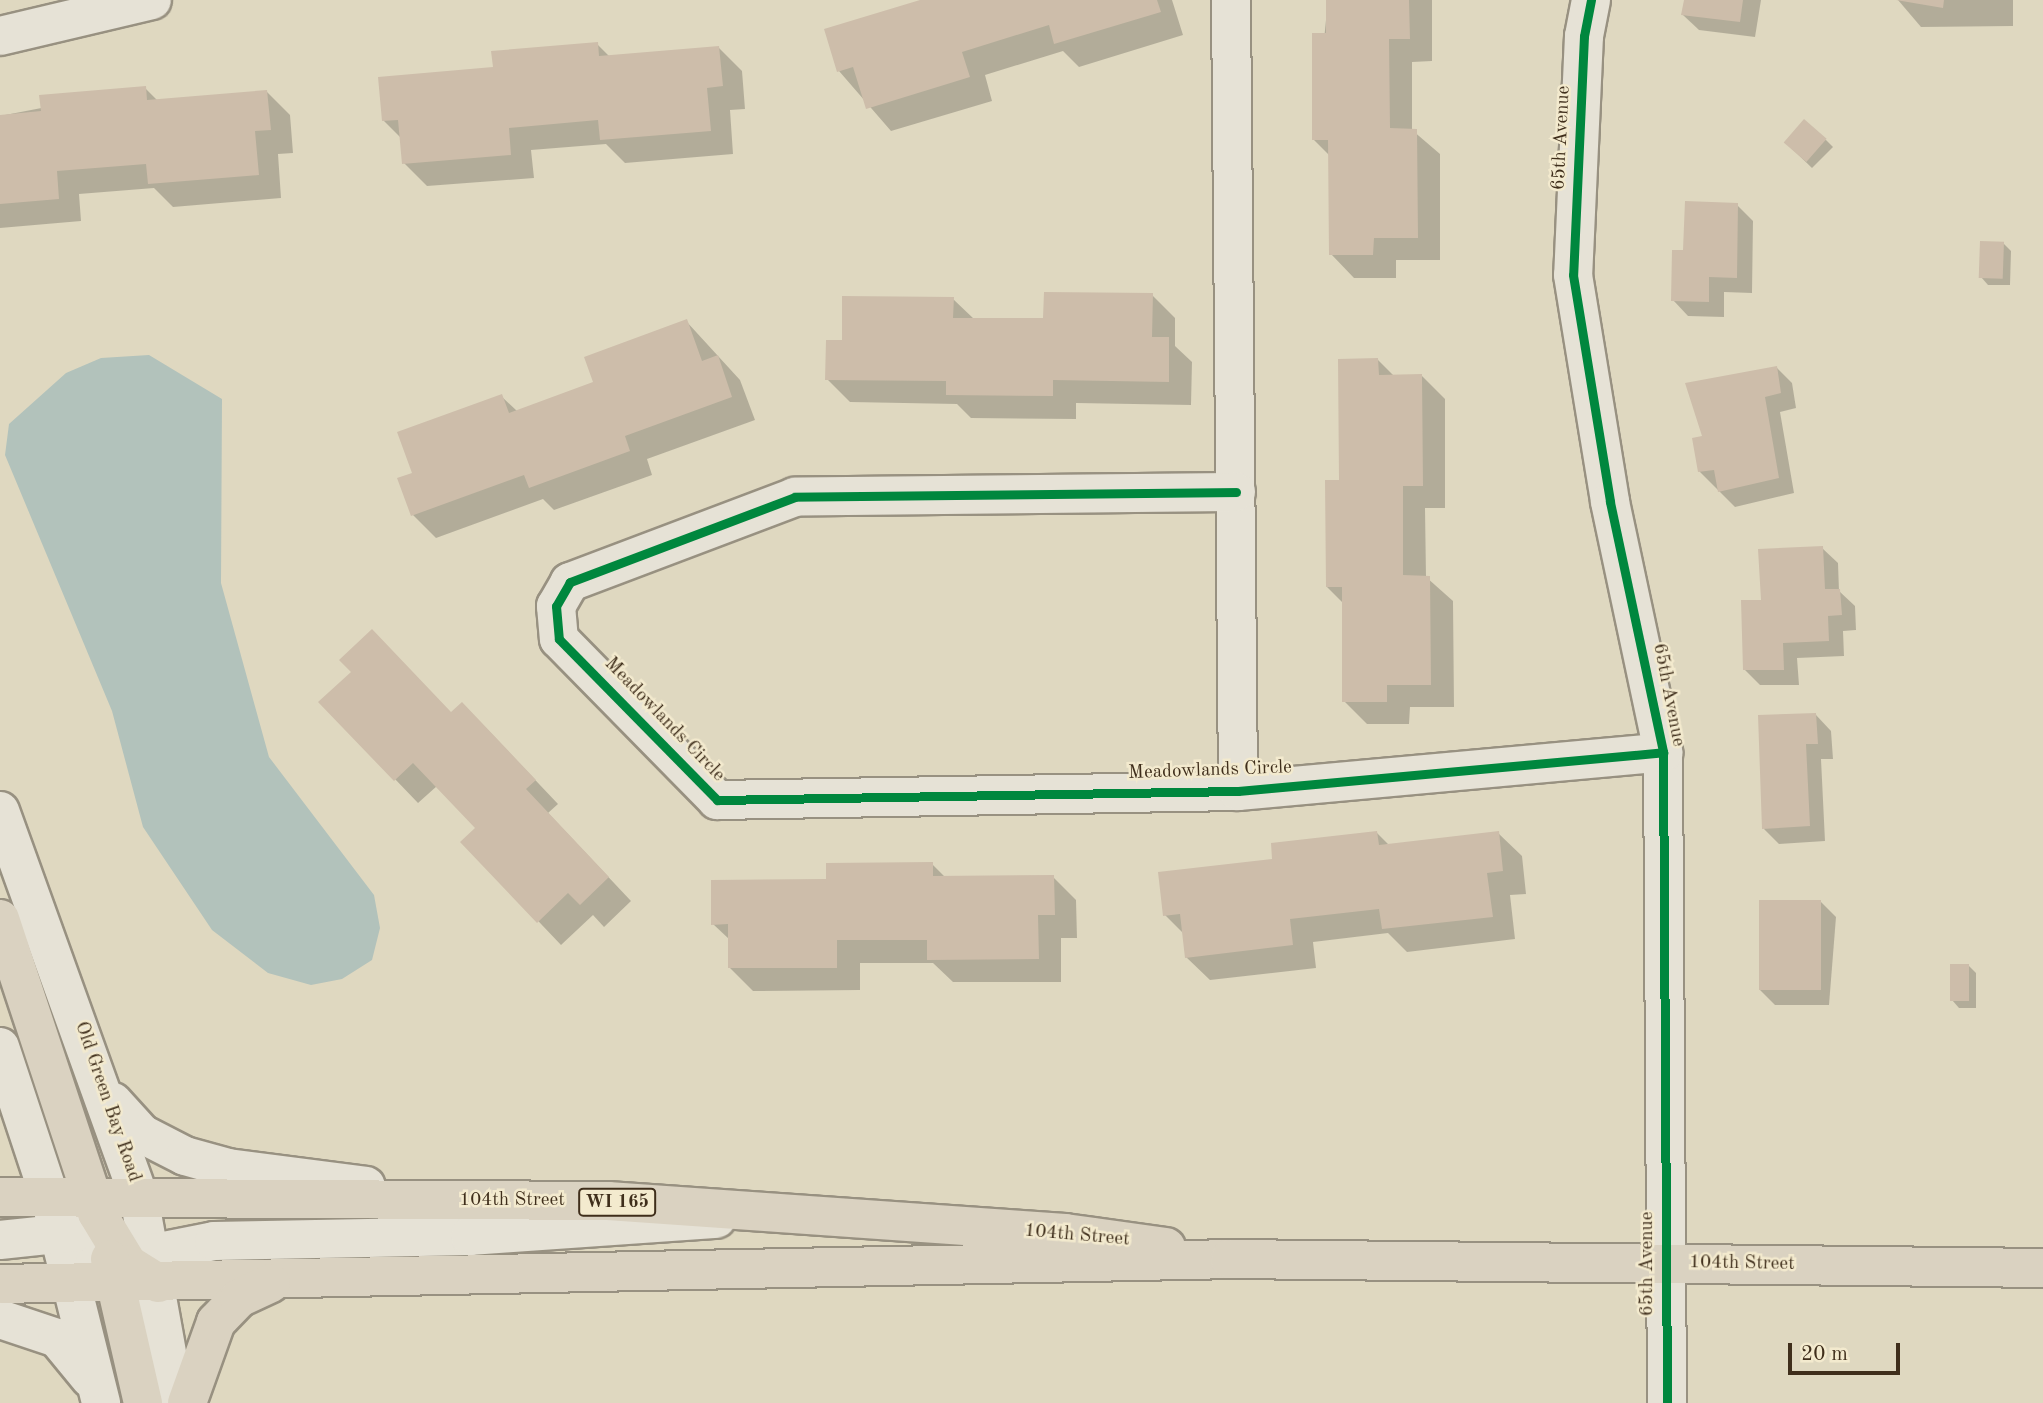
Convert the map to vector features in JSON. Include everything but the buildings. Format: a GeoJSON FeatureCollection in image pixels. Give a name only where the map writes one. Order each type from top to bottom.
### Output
{"type":"FeatureCollection","features":[{"type":"Feature","properties":{"kind":"main road"},"geometry":{"type":"LineString","coordinates":[[0,919],[112,1246],[144,1403]]}},
{"type":"Feature","properties":{"kind":"main road","name":"104th Street"},"geometry":{"type":"LineString","coordinates":[[0,1197],[50,1198],[112,1246],[272,1283],[1230,1259],[2043,1268]]}},
{"type":"Feature","properties":{"kind":"main road","name":"104th Street"},"geometry":{"type":"LineString","coordinates":[[0,1284],[71,1284],[112,1246],[139,1197],[617,1202],[1065,1233],[1230,1259]]}},
{"type":"Feature","properties":{"kind":"main road"},"geometry":{"type":"LineString","coordinates":[[187,1403],[216,1322],[239,1298],[272,1283]]}},
{"type":"Feature","properties":{"kind":"street"},"geometry":{"type":"LineString","coordinates":[[0,36],[135,0],[152,0]]}},
{"type":"Feature","properties":{"kind":"street"},"geometry":{"type":"LineString","coordinates":[[1231,0],[1238,791]]}},
{"type":"Feature","properties":{"kind":"street","name":"65th Avenue"},"geometry":{"type":"LineString","coordinates":[[1591,0],[1584,36],[1573,275],[1610,502],[1663,752],[1667,1403]]}},
{"type":"Feature","properties":{"kind":"street","name":"Meadowlands Circle"},"geometry":{"type":"LineString","coordinates":[[1236,492],[795,497],[570,582],[556,606],[559,639],[717,800],[1238,791],[1663,752]]}},
{"type":"Feature","properties":{"kind":"street","name":"Old Green Bay Road"},"geometry":{"type":"LineString","coordinates":[[0,811],[102,1086],[139,1197],[112,1246],[71,1284],[100,1398]]}},
{"type":"Feature","properties":{"kind":"street"},"geometry":{"type":"LineString","coordinates":[[0,1047],[50,1198]]}},
{"type":"Feature","properties":{"kind":"street"},"geometry":{"type":"LineString","coordinates":[[102,1086],[142,1134],[203,1161],[468,1201]]}},
{"type":"Feature","properties":{"kind":"street"},"geometry":{"type":"LineString","coordinates":[[0,1240],[112,1246],[567,1231],[765,1214]]}},
{"type":"Feature","properties":{"kind":"street","name":"Old Green Bay Road"},"geometry":{"type":"LineString","coordinates":[[112,1246],[176,1403]]}},
{"type":"Feature","properties":{"kind":"street"},"geometry":{"type":"LineString","coordinates":[[0,1319],[57,1338],[100,1398]]}},
{"type":"Feature","properties":{"kind":"shaded area"},"geometry":{"type":"Polygon","coordinates":[[[149,355],[222,399],[221,583],[269,757],[374,895],[380,928],[372,960],[342,979],[311,985],[268,973],[212,930],[143,827],[112,711],[5,455],[9,424],[66,373],[101,358],[149,355]]]}},
{"type":"Feature","properties":{"kind":"cycle path"},"geometry":{"type":"LineString","coordinates":[[1591,0],[1584,36],[1573,275],[1610,502],[1663,752],[1667,1403]]}},
{"type":"Feature","properties":{"kind":"cycle path"},"geometry":{"type":"LineString","coordinates":[[1236,492],[795,497],[570,582],[556,606],[559,639],[717,800],[1238,791],[1663,752]]}}]}
